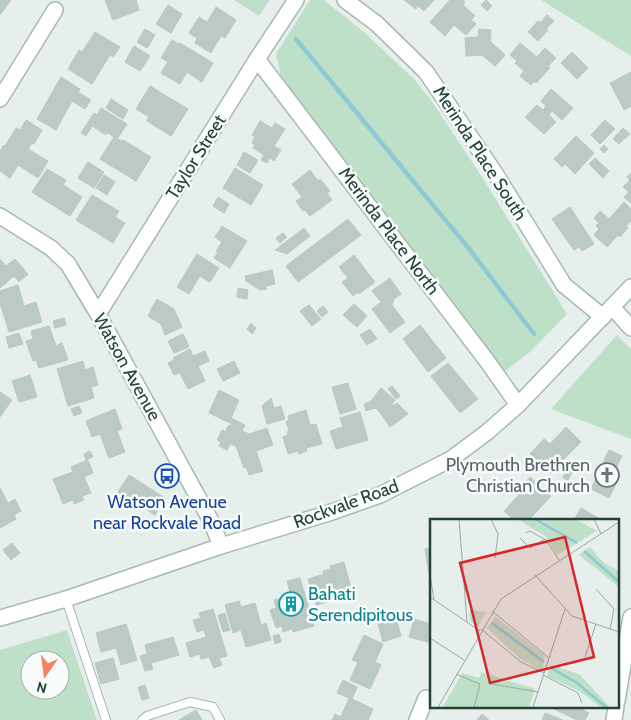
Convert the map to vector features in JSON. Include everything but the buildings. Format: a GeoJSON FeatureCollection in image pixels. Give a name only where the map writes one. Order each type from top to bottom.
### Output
{"type":"FeatureCollection","features":[{"type":"Feature","properties":{"kind":"street","name":"Taylor Street"},"geometry":{"type":"LineString","coordinates":[[98,314],[257,59],[296,0]]}},
{"type":"Feature","properties":{"kind":"street","name":"Merinda Place South"},"geometry":{"type":"LineString","coordinates":[[346,0],[376,24],[426,72],[495,173],[564,284],[631,328]]}},
{"type":"Feature","properties":{"kind":"street"},"geometry":{"type":"LineString","coordinates":[[0,99],[55,10]]}},
{"type":"Feature","properties":{"kind":"street","name":"Merinda Place North"},"geometry":{"type":"LineString","coordinates":[[257,59],[351,180],[518,405]]}},
{"type":"Feature","properties":{"kind":"street","name":"Watson Avenue"},"geometry":{"type":"LineString","coordinates":[[0,216],[50,248],[68,264],[98,314],[211,520],[221,546]]}},
{"type":"Feature","properties":{"kind":"street","name":"Rockvale Road"},"geometry":{"type":"LineString","coordinates":[[0,618],[66,599],[221,546],[329,513],[380,495],[450,459],[486,433],[518,405],[631,287]]}},
{"type":"Feature","properties":{"kind":"street"},"geometry":{"type":"LineString","coordinates":[[618,696],[631,617]]}},
{"type":"Feature","properties":{"kind":"street"},"geometry":{"type":"LineString","coordinates":[[417,720],[426,698]]}},
{"type":"Feature","properties":{"kind":"lane"},"geometry":{"type":"LineString","coordinates":[[66,599],[106,720]]}},
{"type":"Feature","properties":{"kind":"lane"},"geometry":{"type":"LineString","coordinates":[[142,720],[147,716],[190,702],[213,707],[220,720]]}},
{"type":"Feature","properties":{"kind":"green space"},"geometry":{"type":"Polygon","coordinates":[[[234,0],[270,0],[259,16],[234,0]]]}},
{"type":"Feature","properties":{"kind":"green space"},"geometry":{"type":"Polygon","coordinates":[[[310,0],[324,0],[365,33],[413,78],[431,100],[482,177],[567,314],[530,352],[503,373],[281,77],[276,54],[310,0]]]}},
{"type":"Feature","properties":{"kind":"green space"},"geometry":{"type":"Polygon","coordinates":[[[541,0],[631,0],[631,56],[541,0]]]}},
{"type":"Feature","properties":{"kind":"green space"},"geometry":{"type":"Polygon","coordinates":[[[617,335],[631,349],[631,439],[551,409],[617,335]]]}},
{"type":"Feature","properties":{"kind":"green space"},"geometry":{"type":"Polygon","coordinates":[[[67,630],[97,720],[0,720],[0,650],[67,630]]]}},
{"type":"Feature","properties":{"kind":"waterway"},"geometry":{"type":"LineString","coordinates":[[296,39],[470,250],[534,334]]}},
{"type":"Feature","properties":{"kind":"place","name":"Plymouth Brethren Christian Church"},"geometry":{"type":"Point","coordinates":[607,475]}},
{"type":"Feature","properties":{"kind":"place","name":"Watson Avenue near Rockvale Road"},"geometry":{"type":"Point","coordinates":[167,476]}},
{"type":"Feature","properties":{"kind":"place","name":"Bahati Serendipitous"},"geometry":{"type":"Point","coordinates":[291,604]}}]}
